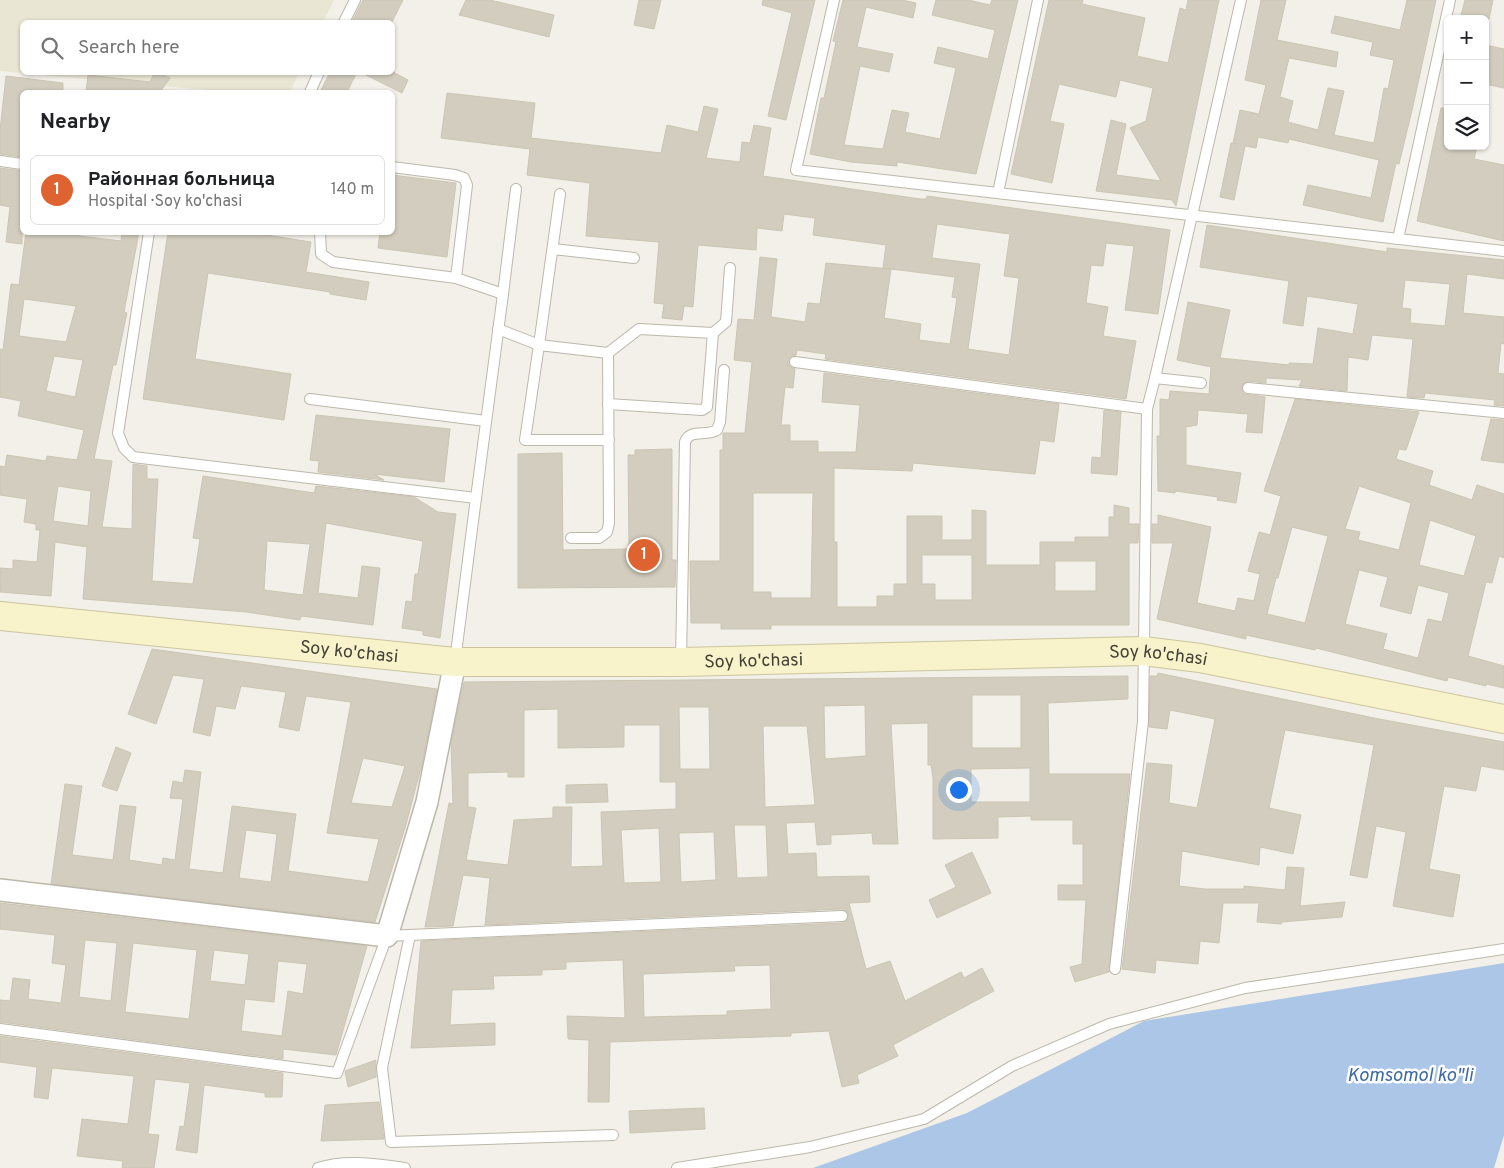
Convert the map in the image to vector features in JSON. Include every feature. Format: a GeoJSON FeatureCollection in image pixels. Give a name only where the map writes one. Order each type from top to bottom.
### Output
{"type":"FeatureCollection","features":[{"type":"Feature","properties":{"kind":"main road","name":"Soy ko'chasi"},"geometry":{"type":"LineString","coordinates":[[0,616],[455,662],[681,662],[1144,651],[1200,658],[1504,719]]}},
{"type":"Feature","properties":{"kind":"street"},"geometry":{"type":"LineString","coordinates":[[0,890],[387,936],[427,802],[455,662]]}},
{"type":"Feature","properties":{"kind":"lane"},"geometry":{"type":"LineString","coordinates":[[345,20],[355,0]]}},
{"type":"Feature","properties":{"kind":"lane"},"geometry":{"type":"LineString","coordinates":[[834,0],[796,170],[1504,251]]}},
{"type":"Feature","properties":{"kind":"lane"},"geometry":{"type":"LineString","coordinates":[[998,194],[1038,0]]}},
{"type":"Feature","properties":{"kind":"lane"},"geometry":{"type":"LineString","coordinates":[[1115,969],[1143,721],[1147,409],[1194,216],[1241,0]]}},
{"type":"Feature","properties":{"kind":"lane"},"geometry":{"type":"LineString","coordinates":[[1398,239],[1450,0]]}},
{"type":"Feature","properties":{"kind":"lane"},"geometry":{"type":"LineString","coordinates":[[311,90],[318,75]]}},
{"type":"Feature","properties":{"kind":"lane"},"geometry":{"type":"LineString","coordinates":[[0,161],[20,164]]}},
{"type":"Feature","properties":{"kind":"lane"},"geometry":{"type":"LineString","coordinates":[[395,167],[455,175],[464,178],[467,185],[456,278]]}},
{"type":"Feature","properties":{"kind":"lane"},"geometry":{"type":"LineString","coordinates":[[455,662],[516,189]]}},
{"type":"Feature","properties":{"kind":"lane"},"geometry":{"type":"LineString","coordinates":[[560,194],[525,440],[609,440]]}},
{"type":"Feature","properties":{"kind":"lane"},"geometry":{"type":"LineString","coordinates":[[149,235],[118,432],[124,448],[133,457],[476,498]]}},
{"type":"Feature","properties":{"kind":"lane"},"geometry":{"type":"LineString","coordinates":[[320,235],[321,254],[334,262],[456,278],[503,294]]}},
{"type":"Feature","properties":{"kind":"lane"},"geometry":{"type":"LineString","coordinates":[[553,249],[634,258]]}},
{"type":"Feature","properties":{"kind":"lane"},"geometry":{"type":"LineString","coordinates":[[498,329],[539,344],[608,353],[639,329],[713,333],[726,322],[730,268]]}},
{"type":"Feature","properties":{"kind":"lane"},"geometry":{"type":"LineString","coordinates":[[608,404],[702,410],[707,407],[713,333]]}},
{"type":"Feature","properties":{"kind":"lane"},"geometry":{"type":"LineString","coordinates":[[571,538],[599,538],[607,532],[608,353]]}},
{"type":"Feature","properties":{"kind":"lane"},"geometry":{"type":"LineString","coordinates":[[795,362],[1147,409]]}},
{"type":"Feature","properties":{"kind":"lane"},"geometry":{"type":"LineString","coordinates":[[681,662],[684,442],[687,436],[692,433],[710,434],[717,430],[720,422],[724,370]]}},
{"type":"Feature","properties":{"kind":"lane"},"geometry":{"type":"LineString","coordinates":[[1155,378],[1201,383]]}},
{"type":"Feature","properties":{"kind":"lane"},"geometry":{"type":"LineString","coordinates":[[1248,388],[1504,412]]}},
{"type":"Feature","properties":{"kind":"lane"},"geometry":{"type":"LineString","coordinates":[[310,398],[486,421]]}},
{"type":"Feature","properties":{"kind":"lane"},"geometry":{"type":"LineString","coordinates":[[0,1029],[336,1073],[387,936],[842,916]]}},
{"type":"Feature","properties":{"kind":"lane"},"geometry":{"type":"LineString","coordinates":[[410,935],[382,1068],[391,1142],[613,1135]]}},
{"type":"Feature","properties":{"kind":"lane"},"geometry":{"type":"LineString","coordinates":[[677,1168],[810,1147],[924,1119],[1012,1066],[1109,1024],[1245,988],[1504,949]]}},
{"type":"Feature","properties":{"kind":"lane"},"geometry":{"type":"LineString","coordinates":[[318,1168],[329,1164],[365,1163],[405,1168]]}},
{"type":"Feature","properties":{"kind":"shaded area"},"geometry":{"type":"Polygon","coordinates":[[[0,0],[334,0],[324,20],[20,20],[20,73],[0,71],[0,0]]]}},
{"type":"Feature","properties":{"kind":"shaded area"},"geometry":{"type":"Polygon","coordinates":[[[44,75],[298,75],[291,90],[207,90],[44,75]]]}},
{"type":"Feature","properties":{"kind":"water","name":"Komsomol ko\"li"},"geometry":{"type":"Polygon","coordinates":[[[1504,963],[1504,1135],[1494,1168],[813,1168],[967,1113],[1144,1021],[1504,963]]]}},
{"type":"Feature","properties":{"kind":"building"},"geometry":{"type":"Polygon","coordinates":[[[363,0],[403,0],[393,20],[353,20],[363,0]]]}},
{"type":"Feature","properties":{"kind":"building"},"geometry":{"type":"Polygon","coordinates":[[[466,0],[490,0],[554,15],[549,37],[459,15],[466,0]]]}},
{"type":"Feature","properties":{"kind":"building"},"geometry":{"type":"Polygon","coordinates":[[[639,0],[661,0],[654,29],[634,25],[639,0]]]}},
{"type":"Feature","properties":{"kind":"building"},"geometry":{"type":"Polygon","coordinates":[[[763,0],[815,0],[786,120],[768,116],[792,13],[762,5],[763,0]]]}},
{"type":"Feature","properties":{"kind":"building"},"geometry":{"type":"Polygon","coordinates":[[[843,0],[902,0],[916,3],[913,18],[866,7],[857,47],[893,54],[889,72],[860,66],[844,145],[883,149],[892,110],[909,113],[905,132],[940,139],[956,68],[934,63],[938,47],[988,59],[995,30],[932,15],[936,0],[968,0],[990,5],[992,0],[1018,0],[976,174],[897,162],[897,166],[851,162],[810,154],[821,98],[824,98],[836,42],[833,41],[843,0]]]}},
{"type":"Feature","properties":{"kind":"building"},"geometry":{"type":"Polygon","coordinates":[[[1049,0],[1083,0],[1082,4],[1145,18],[1137,56],[1168,63],[1180,8],[1186,10],[1188,0],[1219,0],[1176,206],[1172,200],[1096,191],[1111,120],[1126,124],[1116,175],[1161,181],[1130,128],[1146,121],[1153,88],[1120,80],[1116,97],[1059,84],[1050,121],[1064,124],[1052,183],[1011,174],[1049,0]]]}},
{"type":"Feature","properties":{"kind":"building"},"geometry":{"type":"Polygon","coordinates":[[[1261,0],[1286,0],[1277,40],[1338,52],[1336,67],[1289,58],[1280,97],[1293,101],[1288,122],[1318,130],[1328,88],[1344,91],[1334,135],[1374,143],[1384,88],[1388,89],[1394,60],[1370,55],[1373,42],[1331,33],[1335,16],[1400,30],[1407,0],[1436,0],[1413,106],[1399,164],[1396,163],[1383,222],[1303,205],[1308,185],[1371,198],[1379,160],[1289,139],[1288,143],[1258,137],[1256,148],[1245,146],[1234,200],[1220,197],[1231,143],[1237,144],[1233,143],[1240,110],[1259,114],[1266,85],[1245,80],[1261,0]]]}},
{"type":"Feature","properties":{"kind":"building"},"geometry":{"type":"Polygon","coordinates":[[[1465,0],[1493,0],[1489,19],[1489,15],[1461,15],[1465,0]]]}},
{"type":"Feature","properties":{"kind":"building"},"geometry":{"type":"Polygon","coordinates":[[[1489,46],[1504,49],[1504,88],[1489,85],[1489,46]]]}},
{"type":"Feature","properties":{"kind":"building"},"geometry":{"type":"Polygon","coordinates":[[[395,73],[408,80],[402,93],[366,75],[395,75],[395,73]]]}},
{"type":"Feature","properties":{"kind":"building"},"geometry":{"type":"Polygon","coordinates":[[[88,75],[150,82],[154,75],[162,75],[170,78],[161,90],[86,90],[88,75]]]}},
{"type":"Feature","properties":{"kind":"building"},"geometry":{"type":"Polygon","coordinates":[[[328,75],[356,75],[348,90],[321,90],[328,75]]]}},
{"type":"Feature","properties":{"kind":"building"},"geometry":{"type":"Polygon","coordinates":[[[6,76],[63,83],[63,90],[20,90],[20,157],[0,154],[0,130],[6,76]]]}},
{"type":"Feature","properties":{"kind":"building"},"geometry":{"type":"Polygon","coordinates":[[[447,93],[535,103],[531,138],[661,153],[667,125],[698,132],[704,106],[718,109],[706,158],[740,162],[742,142],[750,143],[754,125],[771,128],[763,176],[920,199],[926,199],[927,196],[1170,230],[1158,314],[1125,310],[1134,246],[1106,243],[1103,266],[1091,265],[1086,303],[1108,307],[1103,336],[1136,341],[1126,399],[825,359],[826,354],[797,350],[796,355],[790,357],[788,362],[790,367],[795,369],[793,388],[785,387],[781,425],[790,425],[790,441],[818,441],[818,452],[856,452],[860,405],[822,402],[824,373],[1059,404],[1054,442],[1040,440],[1035,474],[913,463],[912,471],[834,468],[834,542],[837,542],[837,607],[877,607],[877,596],[894,596],[894,584],[907,584],[907,516],[942,516],[942,540],[972,540],[972,510],[986,511],[986,565],[1040,565],[1040,542],[1075,542],[1075,537],[1109,537],[1109,517],[1114,517],[1114,505],[1129,508],[1129,524],[1139,524],[1138,543],[1129,543],[1129,625],[771,625],[771,629],[721,629],[721,623],[691,623],[690,561],[720,561],[720,450],[723,450],[723,433],[745,433],[752,362],[734,360],[738,319],[754,320],[760,257],[777,259],[771,317],[805,322],[808,303],[820,304],[826,263],[891,269],[883,268],[886,245],[813,235],[815,218],[784,214],[782,231],[757,228],[756,250],[698,245],[693,307],[684,306],[682,320],[662,318],[664,304],[654,303],[659,242],[586,236],[590,183],[527,175],[530,149],[441,138],[447,93]],[[937,224],[932,258],[980,264],[968,349],[1009,355],[1019,278],[1004,276],[1010,234],[937,224]],[[891,269],[884,318],[921,324],[919,340],[950,344],[957,298],[952,297],[955,277],[891,269]],[[753,493],[753,592],[771,592],[771,598],[811,598],[813,493],[753,493]],[[922,555],[922,584],[935,584],[935,600],[972,600],[972,555],[922,555]],[[1055,561],[1055,591],[1096,591],[1096,561],[1055,561]]]}},
{"type":"Feature","properties":{"kind":"building"},"geometry":{"type":"Polygon","coordinates":[[[1441,108],[1444,108],[1444,150],[1476,150],[1474,159],[1504,165],[1504,241],[1417,221],[1441,108]]]}},
{"type":"Feature","properties":{"kind":"building"},"geometry":{"type":"Polygon","coordinates":[[[0,168],[20,171],[20,235],[22,235],[22,244],[6,242],[10,207],[0,205],[0,168]]]}},
{"type":"Feature","properties":{"kind":"building"},"geometry":{"type":"Polygon","coordinates":[[[395,175],[456,183],[447,257],[378,248],[380,235],[395,235],[395,175]]]}},
{"type":"Feature","properties":{"kind":"building"},"geometry":{"type":"Polygon","coordinates":[[[1207,225],[1387,252],[1387,248],[1504,260],[1504,279],[1467,274],[1463,313],[1504,317],[1504,344],[1501,343],[1498,373],[1504,374],[1504,406],[1494,405],[1495,400],[1425,393],[1424,398],[1407,397],[1413,339],[1372,335],[1368,360],[1348,357],[1347,391],[1299,386],[1302,380],[1266,378],[1266,383],[1248,381],[1243,384],[1242,390],[1244,394],[1265,397],[1262,433],[1246,432],[1248,414],[1198,410],[1197,425],[1186,427],[1186,465],[1241,473],[1236,503],[1217,500],[1218,497],[1175,491],[1175,493],[1158,491],[1157,436],[1160,436],[1160,399],[1169,400],[1170,391],[1209,394],[1211,367],[1177,360],[1188,302],[1230,310],[1220,358],[1289,365],[1289,363],[1313,364],[1318,328],[1353,334],[1358,304],[1307,296],[1303,326],[1283,323],[1289,281],[1200,267],[1207,225]],[[1405,280],[1402,308],[1411,309],[1410,323],[1445,326],[1450,284],[1405,280]]]}},
{"type":"Feature","properties":{"kind":"building"},"geometry":{"type":"Polygon","coordinates":[[[26,235],[79,235],[121,241],[122,235],[138,235],[124,312],[127,313],[116,365],[113,365],[94,459],[112,461],[102,527],[132,529],[133,464],[147,466],[147,479],[158,479],[152,581],[193,584],[200,539],[193,538],[203,476],[314,493],[316,486],[414,497],[438,512],[456,514],[440,638],[423,635],[423,631],[402,628],[406,601],[412,602],[415,574],[418,574],[423,541],[326,523],[318,593],[358,598],[362,566],[380,568],[373,625],[301,616],[300,620],[246,612],[83,599],[87,547],[55,542],[51,596],[0,592],[0,568],[13,569],[13,560],[37,562],[40,530],[36,530],[36,524],[24,522],[27,499],[0,495],[0,466],[5,467],[7,455],[46,461],[47,456],[77,460],[84,430],[18,416],[21,401],[0,397],[0,349],[3,350],[11,284],[19,285],[26,235]],[[24,299],[19,336],[66,342],[76,306],[24,299]],[[54,356],[46,391],[75,397],[83,360],[54,356]],[[58,486],[53,521],[88,526],[91,491],[58,486]],[[267,541],[264,590],[303,595],[310,544],[267,541]]]}},
{"type":"Feature","properties":{"kind":"building"},"geometry":{"type":"Polygon","coordinates":[[[168,235],[266,235],[311,242],[306,272],[369,282],[366,300],[330,294],[330,292],[208,273],[195,359],[291,374],[284,420],[143,399],[168,235]]]}},
{"type":"Feature","properties":{"kind":"building"},"geometry":{"type":"Polygon","coordinates":[[[1295,399],[1419,412],[1406,450],[1399,449],[1396,459],[1433,471],[1429,485],[1472,500],[1477,485],[1504,494],[1504,558],[1499,556],[1492,583],[1486,582],[1468,656],[1504,666],[1504,688],[1486,684],[1486,686],[1448,677],[1447,681],[1316,648],[1315,650],[1246,635],[1246,639],[1157,619],[1173,543],[1152,543],[1152,524],[1158,524],[1158,515],[1211,527],[1197,603],[1235,611],[1238,598],[1254,601],[1260,574],[1248,571],[1259,532],[1270,535],[1281,496],[1264,491],[1295,399]],[[1359,486],[1345,529],[1360,532],[1358,540],[1399,550],[1411,503],[1359,486]],[[1430,520],[1419,565],[1464,576],[1476,536],[1430,520]],[[1292,527],[1278,578],[1276,578],[1267,614],[1305,623],[1328,536],[1292,527]],[[1359,570],[1345,624],[1387,634],[1383,649],[1418,658],[1428,619],[1442,622],[1449,593],[1418,585],[1411,614],[1380,606],[1388,577],[1359,570]]]}},
{"type":"Feature","properties":{"kind":"building"},"geometry":{"type":"Polygon","coordinates":[[[1104,410],[1121,412],[1117,475],[1091,473],[1092,457],[1101,458],[1104,410]]]}},
{"type":"Feature","properties":{"kind":"building"},"geometry":{"type":"Polygon","coordinates":[[[316,415],[450,429],[444,482],[374,474],[384,480],[318,472],[319,461],[310,460],[316,415]]]}},
{"type":"Feature","properties":{"kind":"building"},"geometry":{"type":"Polygon","coordinates":[[[1491,419],[1504,420],[1504,463],[1481,460],[1491,419]]]}},
{"type":"Feature","properties":{"kind":"building"},"geometry":{"type":"Polygon","coordinates":[[[672,449],[672,560],[676,560],[675,587],[518,588],[518,454],[562,453],[563,550],[629,549],[628,455],[635,455],[635,450],[672,449]]]}},
{"type":"Feature","properties":{"kind":"building"},"geometry":{"type":"Polygon","coordinates":[[[152,649],[437,689],[422,764],[405,828],[375,922],[51,884],[65,784],[82,786],[72,855],[113,860],[120,805],[136,807],[129,860],[162,865],[163,858],[175,860],[183,799],[170,798],[173,781],[183,783],[185,770],[201,772],[189,869],[223,873],[232,806],[296,814],[288,871],[368,882],[379,839],[327,833],[351,702],[306,696],[299,731],[279,727],[286,692],[241,686],[235,709],[216,706],[210,736],[193,732],[204,679],[173,675],[156,724],[128,714],[152,649]],[[363,758],[351,803],[392,807],[405,766],[363,758]],[[246,830],[239,878],[271,882],[277,834],[246,830]]]}},
{"type":"Feature","properties":{"kind":"building"},"geometry":{"type":"Polygon","coordinates":[[[1158,673],[1379,719],[1504,742],[1504,770],[1481,766],[1476,791],[1444,786],[1429,869],[1460,875],[1453,917],[1393,906],[1406,832],[1376,826],[1367,878],[1350,875],[1374,745],[1285,730],[1269,808],[1301,815],[1293,854],[1260,847],[1259,865],[1182,851],[1179,886],[1205,889],[1244,889],[1244,886],[1285,890],[1287,867],[1304,868],[1300,906],[1345,902],[1342,917],[1282,922],[1281,924],[1257,922],[1259,903],[1223,903],[1219,943],[1200,941],[1198,964],[1156,960],[1155,973],[1122,969],[1147,763],[1172,765],[1169,803],[1197,808],[1215,719],[1170,710],[1167,729],[1149,727],[1150,676],[1157,676],[1158,673]]]}},
{"type":"Feature","properties":{"kind":"building"},"geometry":{"type":"Polygon","coordinates":[[[1128,676],[1128,699],[1048,703],[1049,774],[1130,774],[1109,972],[1075,982],[1070,967],[1082,964],[1086,900],[1058,900],[1058,885],[1083,885],[1083,844],[1073,844],[1073,820],[1031,820],[1031,816],[998,817],[998,838],[933,839],[933,778],[931,765],[928,765],[928,723],[891,724],[898,844],[873,844],[872,833],[831,835],[831,844],[817,845],[815,822],[786,823],[788,854],[816,853],[817,877],[869,876],[870,902],[849,903],[866,969],[890,961],[905,1001],[961,972],[964,978],[982,968],[994,991],[893,1045],[898,1056],[857,1075],[859,1083],[842,1087],[829,1031],[791,1033],[791,1036],[610,1042],[609,1102],[588,1102],[589,1040],[568,1039],[567,1016],[625,1018],[623,960],[566,962],[566,969],[542,970],[542,975],[493,976],[494,989],[452,990],[450,1025],[495,1023],[495,1045],[411,1048],[421,941],[842,923],[849,916],[842,909],[485,925],[490,878],[463,875],[453,926],[425,927],[449,803],[453,804],[451,743],[464,682],[1128,676]],[[972,695],[972,748],[1021,748],[1021,695],[972,695]],[[865,705],[824,706],[825,759],[866,756],[865,705]],[[679,707],[680,769],[710,769],[709,707],[679,707]],[[558,709],[524,710],[524,777],[508,777],[508,772],[468,773],[468,807],[476,808],[466,860],[508,865],[514,820],[553,818],[553,807],[572,807],[571,867],[603,866],[601,812],[676,809],[676,782],[660,782],[660,725],[624,725],[624,747],[558,748],[558,709]],[[763,726],[765,807],[815,805],[807,726],[763,726]],[[1030,768],[971,769],[971,802],[1030,802],[1030,768]],[[734,825],[737,878],[768,877],[766,825],[734,825]],[[659,828],[621,830],[624,883],[661,882],[659,828]],[[714,832],[679,833],[681,882],[716,880],[714,832]],[[770,965],[734,966],[735,971],[643,974],[644,1017],[727,1015],[727,1011],[771,1009],[770,965]]]}},
{"type":"Feature","properties":{"kind":"building"},"geometry":{"type":"Polygon","coordinates":[[[116,747],[131,753],[117,791],[102,786],[116,747]]]}},
{"type":"Feature","properties":{"kind":"building"},"geometry":{"type":"Polygon","coordinates":[[[607,784],[608,802],[566,803],[566,785],[607,784]]]}},
{"type":"Feature","properties":{"kind":"building"},"geometry":{"type":"Polygon","coordinates":[[[972,852],[991,893],[937,918],[929,900],[956,887],[945,865],[972,852]]]}},
{"type":"Feature","properties":{"kind":"building"},"geometry":{"type":"Polygon","coordinates":[[[0,903],[367,946],[336,1055],[283,1049],[283,1059],[0,1022],[0,1000],[10,1001],[13,978],[30,980],[28,999],[61,1003],[66,965],[52,963],[55,935],[0,929],[0,903]],[[85,940],[79,997],[111,1001],[117,943],[85,940]],[[133,943],[125,1012],[189,1019],[197,950],[133,943]],[[214,950],[210,981],[245,985],[249,954],[214,950]],[[278,961],[274,1002],[245,999],[241,1031],[282,1036],[288,991],[303,994],[307,964],[278,961]]]}},
{"type":"Feature","properties":{"kind":"building"},"geometry":{"type":"Polygon","coordinates":[[[0,1036],[283,1073],[282,1097],[265,1097],[265,1093],[204,1085],[197,1153],[176,1150],[180,1126],[184,1127],[190,1083],[155,1079],[148,1134],[159,1135],[154,1168],[122,1168],[123,1161],[77,1156],[82,1119],[128,1124],[134,1076],[52,1068],[48,1099],[34,1097],[37,1067],[0,1062],[0,1036]]]}},
{"type":"Feature","properties":{"kind":"building"},"geometry":{"type":"Polygon","coordinates":[[[376,1060],[376,1077],[348,1087],[345,1071],[376,1060]]]}},
{"type":"Feature","properties":{"kind":"building"},"geometry":{"type":"Polygon","coordinates":[[[379,1102],[384,1139],[321,1141],[325,1105],[379,1102]]]}},
{"type":"Feature","properties":{"kind":"building"},"geometry":{"type":"Polygon","coordinates":[[[704,1108],[705,1129],[630,1133],[629,1111],[704,1108]]]}},
{"type":"Feature","properties":{"kind":"place","name":"Районная больница"},"geometry":{"type":"Point","coordinates":[644,555]}}]}
